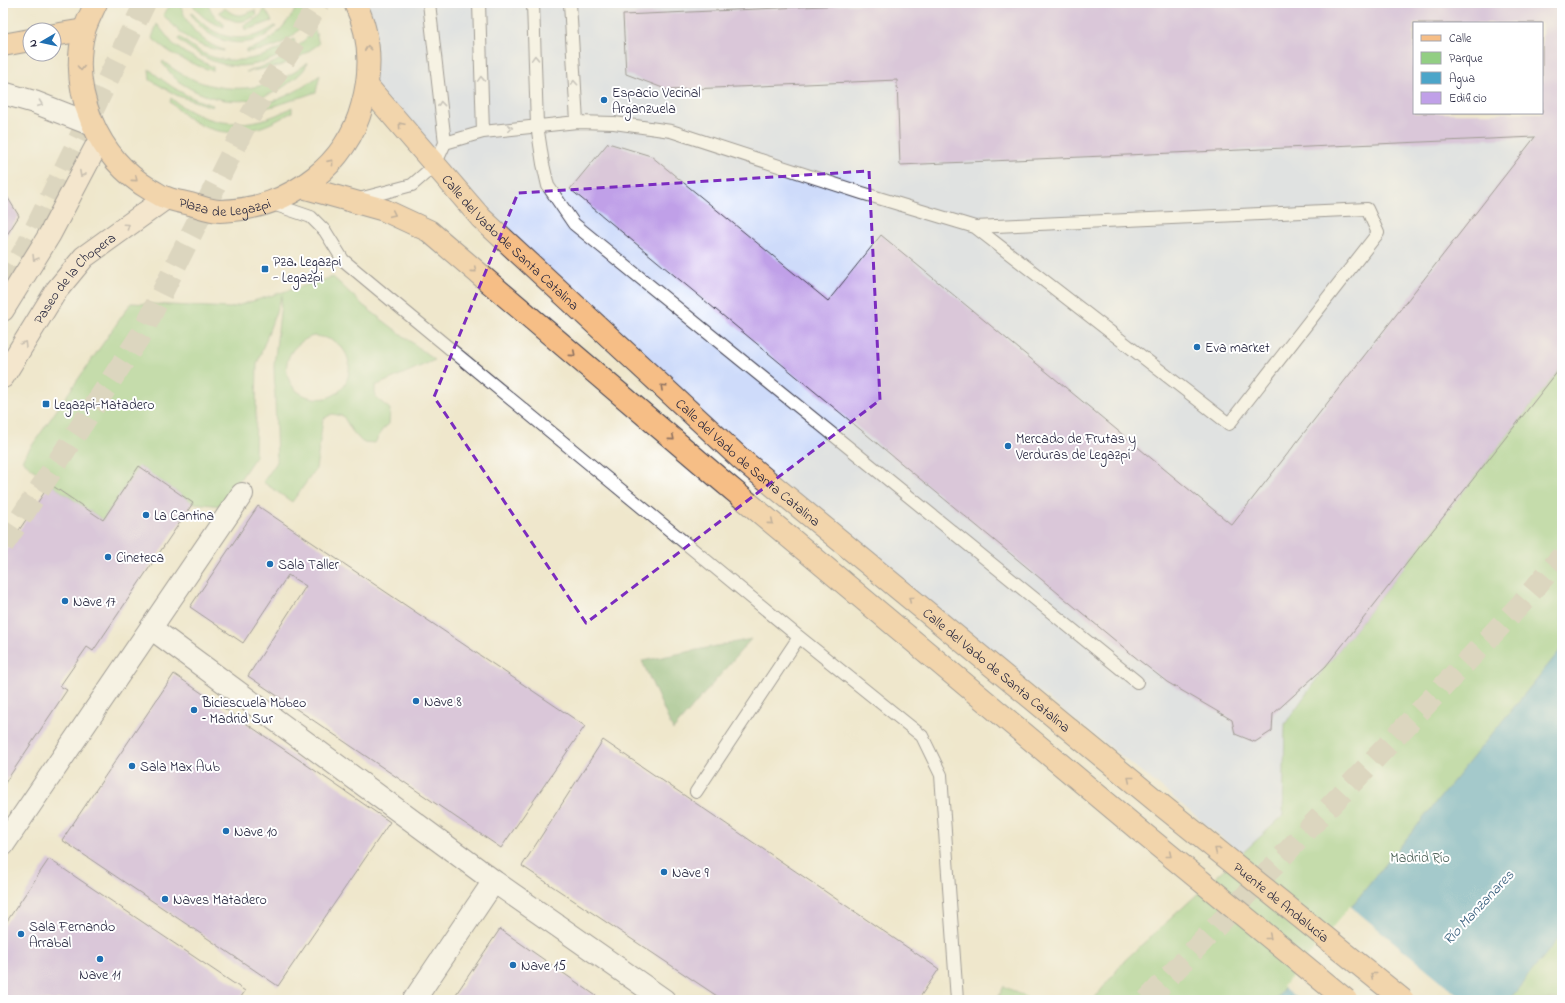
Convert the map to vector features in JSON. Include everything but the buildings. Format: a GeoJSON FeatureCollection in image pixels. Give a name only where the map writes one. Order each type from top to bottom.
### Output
{"type":"FeatureCollection","features":[{"type":"Feature","properties":{"kind":"main road","name":"Plaza de Legazpi"},"geometry":{"type":"LineString","coordinates":[[96,3],[84,30],[80,54],[84,102],[96,132],[118,164],[140,183],[166,198],[218,211],[253,208],[270,203],[302,187],[326,168],[346,144],[360,117],[368,87],[369,64],[366,34],[355,3]]}},
{"type":"Feature","properties":{"kind":"main road"},"geometry":{"type":"LineString","coordinates":[[62,34],[84,30]]}},
{"type":"Feature","properties":{"kind":"main road"},"geometry":{"type":"LineString","coordinates":[[3,45],[22,41]]}},
{"type":"Feature","properties":{"kind":"main road","name":"Calle del Vado de Santa Catalina"},"geometry":{"type":"LineString","coordinates":[[368,87],[481,218],[741,459],[1160,804]]}},
{"type":"Feature","properties":{"kind":"main road"},"geometry":{"type":"LineString","coordinates":[[302,187],[384,210],[429,231],[715,475],[1139,830],[1346,1000]]}},
{"type":"Feature","properties":{"kind":"main road","name":"Puente de Andalucía"},"geometry":{"type":"LineString","coordinates":[[1160,804],[1403,1000]]}},
{"type":"Feature","properties":{"kind":"street"},"geometry":{"type":"LineString","coordinates":[[3,93],[34,102],[96,132],[50,234],[3,310]]}},
{"type":"Feature","properties":{"kind":"street","name":"Paseo de la Chopera"},"geometry":{"type":"LineString","coordinates":[[3,377],[56,291],[84,257],[166,198]]}},
{"type":"Feature","properties":{"kind":"street"},"geometry":{"type":"LineString","coordinates":[[3,845],[242,494]]}},
{"type":"Feature","properties":{"kind":"street"},"geometry":{"type":"LineString","coordinates":[[151,628],[495,882],[664,1000]]}},
{"type":"Feature","properties":{"kind":"street"},"geometry":{"type":"LineString","coordinates":[[414,1000],[488,890],[495,882]]}},
{"type":"Feature","properties":{"kind":"lane"},"geometry":{"type":"LineString","coordinates":[[350,201],[376,196],[412,185],[435,165],[445,142],[429,3]]}},
{"type":"Feature","properties":{"kind":"lane"},"geometry":{"type":"LineString","coordinates":[[479,3],[483,132]]}},
{"type":"Feature","properties":{"kind":"lane"},"geometry":{"type":"LineString","coordinates":[[533,3],[538,125],[543,164],[548,186],[574,224],[1137,682]]}},
{"type":"Feature","properties":{"kind":"lane"},"geometry":{"type":"LineString","coordinates":[[570,3],[577,122]]}},
{"type":"Feature","properties":{"kind":"lane"},"geometry":{"type":"LineString","coordinates":[[445,142],[483,132],[538,125],[577,122],[614,123],[671,131],[862,194],[975,227],[1367,209],[1378,233],[1229,424],[975,227]]}},
{"type":"Feature","properties":{"kind":"lane"},"geometry":{"type":"LineString","coordinates":[[270,203],[311,217],[325,231],[343,260],[799,637],[922,736],[941,774],[957,1000]]}},
{"type":"Feature","properties":{"kind":"lane"},"geometry":{"type":"LineString","coordinates":[[696,792],[799,637]]}},
{"type":"Feature","properties":{"kind":"highlighted area"},"geometry":{"type":"Polygon","coordinates":[[[869,171],[880,400],[586,623],[434,397],[518,193],[869,171]]]}},
{"type":"Feature","properties":{"kind":"shaded area"},"geometry":{"type":"Polygon","coordinates":[[[355,3],[1562,3],[1562,366],[1326,666],[1285,724],[1283,816],[1241,854],[1157,784],[741,459],[481,218],[368,87],[355,3]]]}},
{"type":"Feature","properties":{"kind":"green space"},"geometry":{"type":"Polygon","coordinates":[[[172,3],[180,3],[186,19],[196,32],[209,43],[224,51],[196,43],[177,29],[163,15],[172,3]]]}},
{"type":"Feature","properties":{"kind":"green space"},"geometry":{"type":"Polygon","coordinates":[[[192,3],[208,3],[212,12],[224,24],[224,27],[205,18],[198,12],[192,3]]]}},
{"type":"Feature","properties":{"kind":"green space"},"geometry":{"type":"Polygon","coordinates":[[[299,5],[309,18],[289,39],[274,47],[246,52],[246,50],[264,43],[277,33],[299,5]]]}},
{"type":"Feature","properties":{"kind":"green space"},"geometry":{"type":"Polygon","coordinates":[[[225,8],[236,15],[246,14],[255,10],[257,15],[242,21],[233,21],[219,12],[225,8]]]}},
{"type":"Feature","properties":{"kind":"green space"},"geometry":{"type":"Polygon","coordinates":[[[265,9],[272,21],[245,30],[244,26],[260,16],[265,9]]]}},
{"type":"Feature","properties":{"kind":"green space"},"geometry":{"type":"Polygon","coordinates":[[[192,13],[210,29],[231,37],[242,38],[253,36],[275,26],[276,27],[267,35],[251,41],[240,43],[230,42],[221,40],[204,30],[191,14],[192,13]]]}},
{"type":"Feature","properties":{"kind":"green space"},"geometry":{"type":"Polygon","coordinates":[[[157,24],[173,44],[185,53],[213,67],[213,71],[195,65],[181,58],[167,50],[152,38],[157,24]]]}},
{"type":"Feature","properties":{"kind":"green space"},"geometry":{"type":"Polygon","coordinates":[[[315,30],[319,44],[297,59],[279,66],[246,72],[273,63],[290,54],[315,30]]]}},
{"type":"Feature","properties":{"kind":"green space"},"geometry":{"type":"Polygon","coordinates":[[[180,37],[203,53],[226,60],[250,59],[262,56],[284,46],[294,39],[295,45],[279,56],[263,62],[237,66],[225,65],[202,56],[179,40],[180,37]]]}},
{"type":"Feature","properties":{"kind":"green space"},"geometry":{"type":"Polygon","coordinates":[[[163,61],[179,73],[197,81],[216,86],[235,88],[254,87],[273,82],[290,74],[307,63],[299,75],[273,93],[260,98],[232,101],[204,95],[191,89],[176,79],[162,63],[163,61]]]}},
{"type":"Feature","properties":{"kind":"green space"},"geometry":{"type":"Polygon","coordinates":[[[149,69],[179,91],[195,99],[213,105],[212,107],[178,96],[150,80],[149,69]]]}},
{"type":"Feature","properties":{"kind":"green space"},"geometry":{"type":"Polygon","coordinates":[[[320,75],[316,92],[275,106],[248,110],[247,107],[268,103],[295,92],[320,75]]]}},
{"type":"Feature","properties":{"kind":"green space"},"geometry":{"type":"Polygon","coordinates":[[[171,98],[185,108],[199,115],[230,123],[245,123],[261,120],[277,115],[292,107],[292,112],[266,125],[254,129],[241,132],[228,132],[215,130],[188,118],[170,102],[171,98]]]}},
{"type":"Feature","properties":{"kind":"green space"},"geometry":{"type":"Polygon","coordinates":[[[333,277],[364,306],[435,360],[375,386],[375,397],[390,409],[389,424],[382,430],[375,443],[362,442],[352,431],[343,416],[332,414],[323,419],[316,469],[292,502],[263,482],[277,462],[274,366],[282,295],[257,364],[255,457],[222,506],[193,503],[139,466],[103,520],[50,484],[22,460],[131,303],[230,308],[333,277]],[[313,336],[306,339],[294,348],[287,361],[288,376],[291,384],[298,392],[307,397],[328,397],[339,392],[346,382],[349,370],[348,358],[342,348],[330,340],[313,336]]]}},
{"type":"Feature","properties":{"kind":"green space","name":"Madrid Río"},"geometry":{"type":"Polygon","coordinates":[[[1562,366],[1562,1000],[1093,1000],[1125,960],[1283,816],[1285,724],[1326,666],[1562,366]]]}},
{"type":"Feature","properties":{"kind":"green space"},"geometry":{"type":"Polygon","coordinates":[[[751,639],[673,730],[642,661],[751,639]]]}},
{"type":"Feature","properties":{"kind":"green space"},"geometry":{"type":"Polygon","coordinates":[[[1004,986],[1031,1000],[997,1000],[1004,986]]]}},
{"type":"Feature","properties":{"kind":"water","name":"Río Manzanares"},"geometry":{"type":"Polygon","coordinates":[[[1562,648],[1562,934],[1509,1000],[1275,1000],[1562,648]]]}},
{"type":"Feature","properties":{"kind":"pier"},"geometry":{"type":"Polygon","coordinates":[[[1350,906],[1464,1000],[1299,1000],[1283,987],[1350,906]]]}},
{"type":"Feature","properties":{"kind":"tunnel"},"geometry":{"type":"LineString","coordinates":[[3,286],[27,246],[145,3]]}},
{"type":"Feature","properties":{"kind":"tunnel"},"geometry":{"type":"LineString","coordinates":[[3,545],[142,333],[249,118],[319,3]]}},
{"type":"Feature","properties":{"kind":"tunnel"},"geometry":{"type":"LineString","coordinates":[[1147,1000],[1521,604],[1562,556]]}},
{"type":"Feature","properties":{"kind":"place","name":"Espacio Vecinal Arganzuela"},"geometry":{"type":"Point","coordinates":[604,100]}},
{"type":"Feature","properties":{"kind":"place","name":"Pza. Legazpi - Legazpi"},"geometry":{"type":"Point","coordinates":[265,269]}},
{"type":"Feature","properties":{"kind":"place","name":"Eva market"},"geometry":{"type":"Point","coordinates":[1197,347]}},
{"type":"Feature","properties":{"kind":"place","name":"Legazpi-Matadero"},"geometry":{"type":"Point","coordinates":[46,404]}},
{"type":"Feature","properties":{"kind":"place","name":"Mercado de Frutas y Verduras de Legazpi"},"geometry":{"type":"Point","coordinates":[1008,446]}},
{"type":"Feature","properties":{"kind":"place","name":"La Cantina"},"geometry":{"type":"Point","coordinates":[146,515]}},
{"type":"Feature","properties":{"kind":"place","name":"Cineteca"},"geometry":{"type":"Point","coordinates":[108,557]}},
{"type":"Feature","properties":{"kind":"place","name":"Sala Taller"},"geometry":{"type":"Point","coordinates":[270,564]}},
{"type":"Feature","properties":{"kind":"place","name":"Nave 17"},"geometry":{"type":"Point","coordinates":[65,601]}},
{"type":"Feature","properties":{"kind":"place","name":"Nave 8"},"geometry":{"type":"Point","coordinates":[416,701]}},
{"type":"Feature","properties":{"kind":"place","name":"Biciescuela Mobeo – Madrid Sur"},"geometry":{"type":"Point","coordinates":[194,710]}},
{"type":"Feature","properties":{"kind":"place","name":"Sala Max Aub"},"geometry":{"type":"Point","coordinates":[132,766]}},
{"type":"Feature","properties":{"kind":"place","name":"Nave 10"},"geometry":{"type":"Point","coordinates":[226,831]}},
{"type":"Feature","properties":{"kind":"place","name":"Nave 9"},"geometry":{"type":"Point","coordinates":[664,872]}},
{"type":"Feature","properties":{"kind":"place","name":"Naves Matadero"},"geometry":{"type":"Point","coordinates":[165,899]}},
{"type":"Feature","properties":{"kind":"place","name":"Sala Fernando Arrabal"},"geometry":{"type":"Point","coordinates":[21,934]}},
{"type":"Feature","properties":{"kind":"place","name":"Nave 11"},"geometry":{"type":"Point","coordinates":[100,959]}},
{"type":"Feature","properties":{"kind":"place","name":"Nave 15"},"geometry":{"type":"Point","coordinates":[513,965]}}]}
